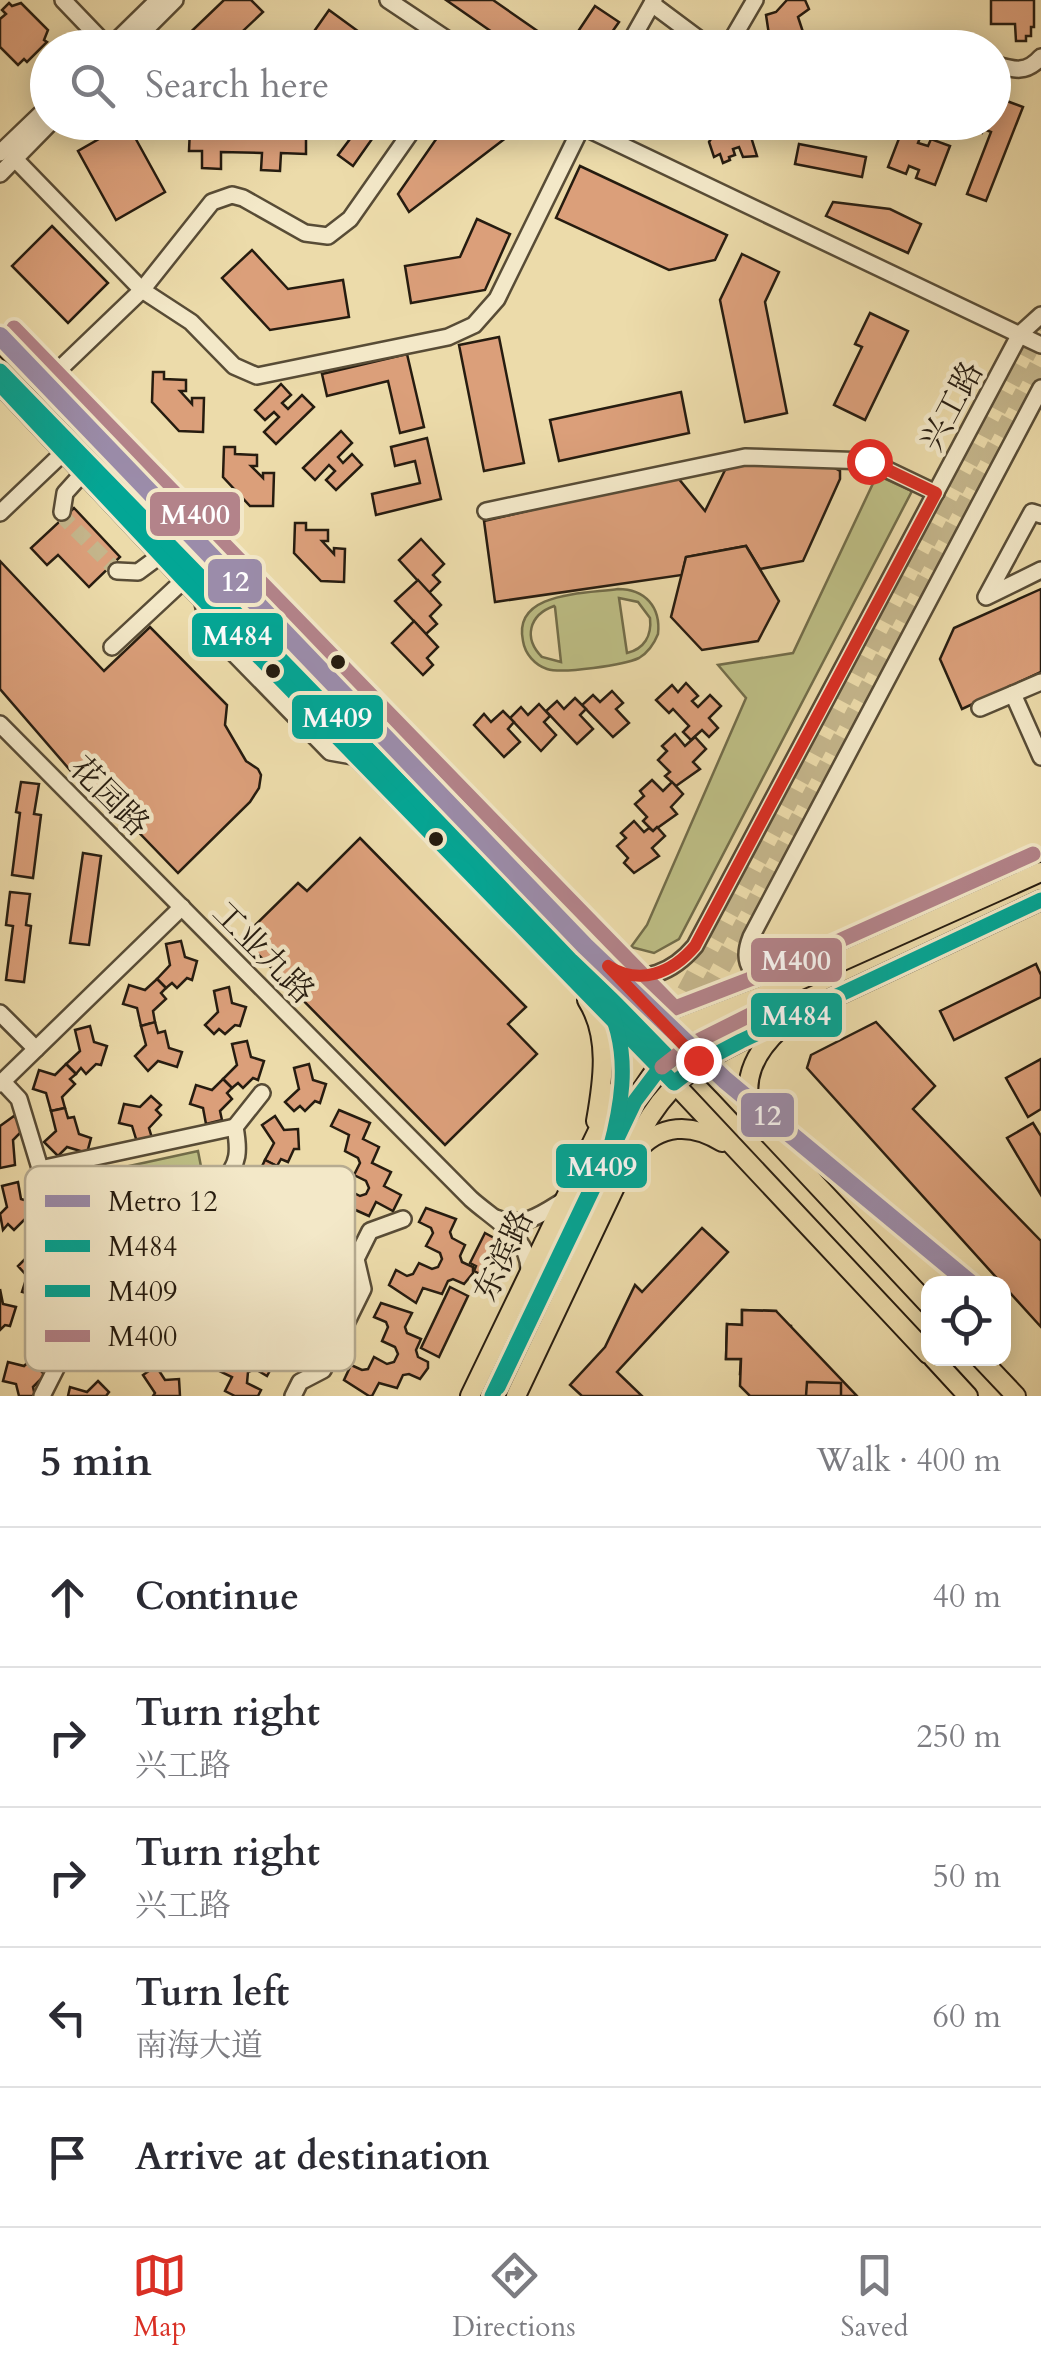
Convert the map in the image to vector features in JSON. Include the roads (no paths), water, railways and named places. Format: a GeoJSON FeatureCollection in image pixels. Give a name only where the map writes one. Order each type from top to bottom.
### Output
{"type":"FeatureCollection","features":[{"type":"Feature","properties":{"kind":"main road"},"geometry":{"type":"LineString","coordinates":[[0,342],[701,1062],[921,1297]]}},
{"type":"Feature","properties":{"kind":"main road"},"geometry":{"type":"LineString","coordinates":[[0,384],[184,580],[674,1083],[921,1345]]}},
{"type":"Feature","properties":{"kind":"main road","name":"东滨路"},"geometry":{"type":"LineString","coordinates":[[470,1396],[592,1140],[618,1089],[644,1052],[670,1031],[782,988],[1041,872]]}},
{"type":"Feature","properties":{"kind":"main road"},"geometry":{"type":"LineString","coordinates":[[516,1396],[621,1173],[653,1110],[674,1083],[701,1062],[1041,900]]}},
{"type":"Feature","properties":{"kind":"main road"},"geometry":{"type":"LineString","coordinates":[[573,979],[592,1008],[602,1047],[600,1101],[592,1140]]}},
{"type":"Feature","properties":{"kind":"main road"},"geometry":{"type":"LineString","coordinates":[[758,1124],[747,1086],[755,1059],[781,1028],[804,1012]]}},
{"type":"Feature","properties":{"kind":"main road"},"geometry":{"type":"LineString","coordinates":[[621,1173],[640,1146],[653,1136],[678,1127],[702,1131],[743,1158]]}},
{"type":"Feature","properties":{"kind":"main road"},"geometry":{"type":"LineString","coordinates":[[940,1366],[968,1396]]}},
{"type":"Feature","properties":{"kind":"main road"},"geometry":{"type":"LineString","coordinates":[[988,1366],[1016,1396]]}},
{"type":"Feature","properties":{"kind":"street"},"geometry":{"type":"LineString","coordinates":[[63,0],[92,30]]}},
{"type":"Feature","properties":{"kind":"street"},"geometry":{"type":"LineString","coordinates":[[127,30],[158,0]]}},
{"type":"Feature","properties":{"kind":"street"},"geometry":{"type":"LineString","coordinates":[[145,30],[175,0]]}},
{"type":"Feature","properties":{"kind":"street"},"geometry":{"type":"LineString","coordinates":[[388,0],[433,30]]}},
{"type":"Feature","properties":{"kind":"street"},"geometry":{"type":"LineString","coordinates":[[737,30],[754,0]]}},
{"type":"Feature","properties":{"kind":"street"},"geometry":{"type":"LineString","coordinates":[[637,30],[653,2],[689,30]]}},
{"type":"Feature","properties":{"kind":"street"},"geometry":{"type":"LineString","coordinates":[[1011,68],[1029,69],[1041,57]]}},
{"type":"Feature","properties":{"kind":"street"},"geometry":{"type":"LineString","coordinates":[[0,174],[8,156],[30,129]]}},
{"type":"Feature","properties":{"kind":"street"},"geometry":{"type":"LineString","coordinates":[[8,156],[30,139]]}},
{"type":"Feature","properties":{"kind":"street"},"geometry":{"type":"LineString","coordinates":[[42,386],[142,290],[200,214],[222,196],[243,198],[305,233],[328,236],[338,230],[405,140]]}},
{"type":"Feature","properties":{"kind":"street"},"geometry":{"type":"LineString","coordinates":[[8,156],[142,290],[191,322],[234,366],[257,376],[460,333],[487,313],[572,140]]}},
{"type":"Feature","properties":{"kind":"street","name":"兴工路"},"geometry":{"type":"LineString","coordinates":[[613,140],[1041,345]]}},
{"type":"Feature","properties":{"kind":"street","name":"兴工路"},"geometry":{"type":"LineString","coordinates":[[608,966],[628,976],[658,974],[695,946],[1020,334],[1041,315]]}},
{"type":"Feature","properties":{"kind":"street"},"geometry":{"type":"LineString","coordinates":[[782,988],[760,980],[749,969],[746,951],[751,937],[1041,388]]}},
{"type":"Feature","properties":{"kind":"street"},"geometry":{"type":"LineString","coordinates":[[0,513],[64,452]]}},
{"type":"Feature","properties":{"kind":"street"},"geometry":{"type":"LineString","coordinates":[[486,511],[744,457],[869,461],[936,493]]}},
{"type":"Feature","properties":{"kind":"street"},"geometry":{"type":"LineString","coordinates":[[62,512],[65,493],[83,473]]}},
{"type":"Feature","properties":{"kind":"street"},"geometry":{"type":"LineString","coordinates":[[1041,515],[1032,512],[986,597],[1041,570]]}},
{"type":"Feature","properties":{"kind":"street"},"geometry":{"type":"LineString","coordinates":[[117,571],[138,572],[161,556]]}},
{"type":"Feature","properties":{"kind":"street"},"geometry":{"type":"LineString","coordinates":[[112,647],[184,580]]}},
{"type":"Feature","properties":{"kind":"street"},"geometry":{"type":"LineString","coordinates":[[980,708],[1041,682]]}},
{"type":"Feature","properties":{"kind":"street"},"geometry":{"type":"LineString","coordinates":[[1013,694],[1041,757]]}},
{"type":"Feature","properties":{"kind":"street","name":"花园路"},"geometry":{"type":"LineString","coordinates":[[0,724],[182,907]]}},
{"type":"Feature","properties":{"kind":"street","name":"工业九路"},"geometry":{"type":"LineString","coordinates":[[1,1083],[182,907],[522,1245],[529,1270]]}},
{"type":"Feature","properties":{"kind":"street"},"geometry":{"type":"LineString","coordinates":[[0,1013],[36,1049]]}},
{"type":"Feature","properties":{"kind":"street"},"geometry":{"type":"LineString","coordinates":[[1,1083],[18,1099],[39,1166]]}},
{"type":"Feature","properties":{"kind":"street"},"geometry":{"type":"LineString","coordinates":[[50,1166],[235,1127],[262,1093]]}},
{"type":"Feature","properties":{"kind":"street"},"geometry":{"type":"LineString","coordinates":[[234,1166],[240,1153],[235,1127]]}},
{"type":"Feature","properties":{"kind":"street"},"geometry":{"type":"LineString","coordinates":[[488,1214],[504,1221],[526,1222],[562,1202]]}},
{"type":"Feature","properties":{"kind":"street"},"geometry":{"type":"LineString","coordinates":[[355,1305],[363,1289],[356,1258],[370,1231],[403,1218]]}},
{"type":"Feature","properties":{"kind":"street"},"geometry":{"type":"LineString","coordinates":[[42,1396],[55,1371]]}},
{"type":"Feature","properties":{"kind":"street"},"geometry":{"type":"LineString","coordinates":[[293,1396],[300,1382],[321,1371]]}},
{"type":"Feature","properties":{"kind":"tunnel"},"geometry":{"type":"LineString","coordinates":[[488,1396],[633,1093],[1041,325]]}},
{"type":"Feature","properties":{"kind":"tunnel"},"geometry":{"type":"LineString","coordinates":[[505,1396],[647,1100],[740,933],[1041,362]]}},
{"type":"Feature","properties":{"kind":"tunnel"},"geometry":{"type":"LineString","coordinates":[[62,512],[117,571]]}},
{"type":"Feature","properties":{"kind":"metro line","name":"12"},"geometry":{"type":"LineString","coordinates":[[0,336],[585,946],[725,1080],[961,1276]]}}]}
